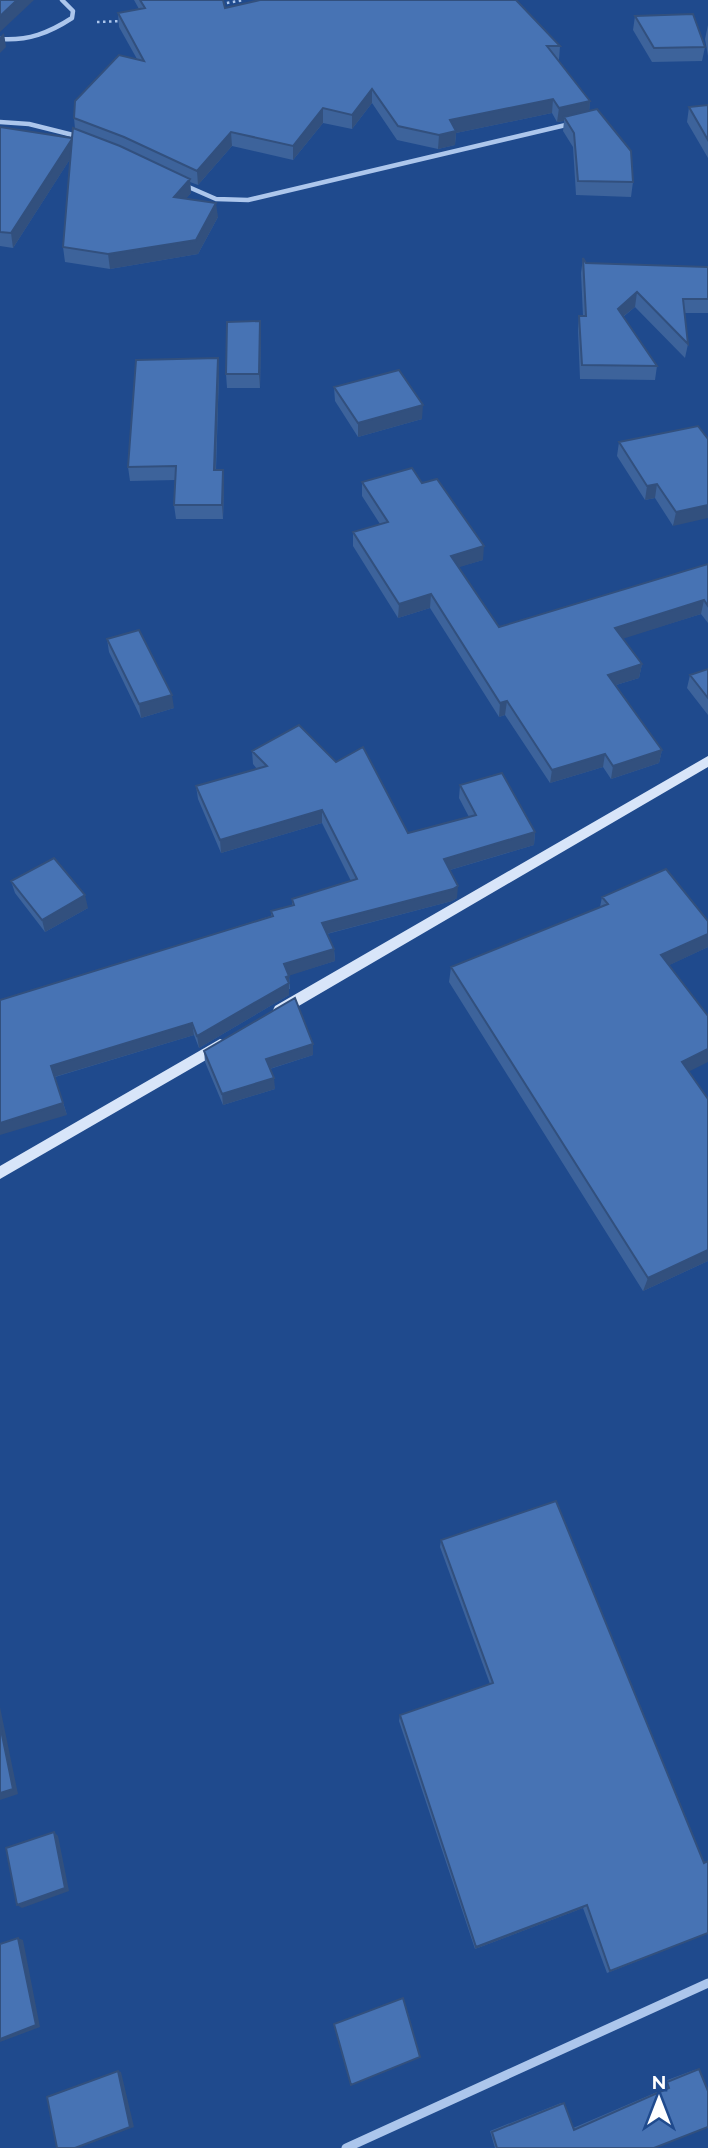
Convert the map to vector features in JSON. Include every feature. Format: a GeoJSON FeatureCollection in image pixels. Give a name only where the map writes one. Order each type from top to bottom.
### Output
{"type":"FeatureCollection","features":[{"type":"Feature","properties":{"kind":"street"},"geometry":{"type":"LineString","coordinates":[[0,39],[40,37],[72,18],[73,11],[62,0]]}},
{"type":"Feature","properties":{"kind":"street"},"geometry":{"type":"LineString","coordinates":[[0,122],[57,129],[91,142]]}},
{"type":"Feature","properties":{"kind":"street"},"geometry":{"type":"LineString","coordinates":[[172,179],[216,199],[248,200],[575,123]]}},
{"type":"Feature","properties":{"kind":"street"},"geometry":{"type":"LineString","coordinates":[[265,1019],[708,761]]}},
{"type":"Feature","properties":{"kind":"street"},"geometry":{"type":"LineString","coordinates":[[0,1173],[228,1040]]}},
{"type":"Feature","properties":{"kind":"street"},"geometry":{"type":"LineString","coordinates":[[346,2148],[708,1983]]}},
{"type":"Feature","properties":{"kind":"path"},"geometry":{"type":"LineString","coordinates":[[219,5],[244,0]]}},
{"type":"Feature","properties":{"kind":"path"},"geometry":{"type":"LineString","coordinates":[[64,23],[129,21]]}},
{"type":"Feature","properties":{"kind":"building"},"geometry":{"type":"Polygon","coordinates":[[[0,0],[17,0],[0,16],[0,0]]]}},
{"type":"Feature","properties":{"kind":"building"},"geometry":{"type":"Polygon","coordinates":[[[140,0],[223,0],[225,8],[260,0],[516,0],[560,46],[547,46],[590,101],[559,108],[553,99],[450,120],[456,131],[439,135],[398,126],[372,89],[352,115],[323,108],[293,146],[231,132],[197,171],[124,137],[74,118],[75,101],[119,55],[144,61],[118,13],[145,8],[140,0]]]}},
{"type":"Feature","properties":{"kind":"building"},"geometry":{"type":"Polygon","coordinates":[[[693,14],[705,47],[654,48],[635,16],[693,14]]]}},
{"type":"Feature","properties":{"kind":"building"},"geometry":{"type":"Polygon","coordinates":[[[708,105],[708,140],[689,107],[708,105]]]}},
{"type":"Feature","properties":{"kind":"building"},"geometry":{"type":"Polygon","coordinates":[[[597,109],[631,151],[633,182],[578,181],[574,133],[564,117],[597,109]]]}},
{"type":"Feature","properties":{"kind":"building"},"geometry":{"type":"Polygon","coordinates":[[[0,127],[72,138],[73,128],[120,146],[190,179],[174,197],[216,203],[196,240],[108,254],[63,247],[72,139],[11,233],[0,232],[0,127]]]}},
{"type":"Feature","properties":{"kind":"building"},"geometry":{"type":"Polygon","coordinates":[[[583,258],[586,263],[708,267],[708,299],[683,299],[688,344],[637,292],[618,309],[657,366],[582,365],[579,316],[586,316],[583,258]]]}},
{"type":"Feature","properties":{"kind":"building"},"geometry":{"type":"Polygon","coordinates":[[[260,321],[259,374],[226,374],[227,322],[260,321]]]}},
{"type":"Feature","properties":{"kind":"building"},"geometry":{"type":"Polygon","coordinates":[[[218,358],[214,470],[223,470],[222,505],[174,505],[176,466],[128,467],[136,360],[218,358]]]}},
{"type":"Feature","properties":{"kind":"building"},"geometry":{"type":"Polygon","coordinates":[[[399,370],[423,405],[358,423],[334,387],[399,370]]]}},
{"type":"Feature","properties":{"kind":"building"},"geometry":{"type":"Polygon","coordinates":[[[698,426],[708,439],[708,505],[676,512],[657,484],[647,486],[619,442],[698,426]]]}},
{"type":"Feature","properties":{"kind":"building"},"geometry":{"type":"Polygon","coordinates":[[[412,468],[422,483],[437,479],[484,546],[451,556],[499,627],[708,564],[708,606],[704,600],[615,628],[642,664],[608,675],[662,750],[613,766],[605,754],[552,770],[507,701],[500,703],[431,594],[399,604],[353,532],[388,522],[362,482],[412,468]]]}},
{"type":"Feature","properties":{"kind":"building"},"geometry":{"type":"Polygon","coordinates":[[[139,630],[172,695],[139,704],[107,639],[139,630]]]}},
{"type":"Feature","properties":{"kind":"building"},"geometry":{"type":"Polygon","coordinates":[[[708,669],[708,698],[690,675],[708,669]]]}},
{"type":"Feature","properties":{"kind":"building"},"geometry":{"type":"Polygon","coordinates":[[[299,725],[336,762],[363,747],[408,833],[476,815],[460,785],[502,773],[535,832],[444,859],[458,886],[453,889],[322,923],[334,949],[284,964],[289,983],[197,1036],[192,1023],[51,1066],[63,1103],[0,1123],[0,1000],[273,916],[271,911],[294,905],[292,899],[357,879],[322,810],[220,840],[196,786],[267,766],[252,751],[299,725]]]}},
{"type":"Feature","properties":{"kind":"building"},"geometry":{"type":"Polygon","coordinates":[[[54,858],[85,895],[42,920],[11,881],[54,858]]]}},
{"type":"Feature","properties":{"kind":"building"},"geometry":{"type":"Polygon","coordinates":[[[666,869],[708,921],[708,934],[661,955],[708,1016],[708,1049],[682,1062],[708,1099],[708,1250],[648,1278],[451,967],[608,904],[602,897],[666,869]]]}},
{"type":"Feature","properties":{"kind":"building"},"geometry":{"type":"Polygon","coordinates":[[[295,998],[313,1044],[266,1059],[274,1078],[222,1094],[204,1051],[295,998]]]}},
{"type":"Feature","properties":{"kind":"building"},"geometry":{"type":"Polygon","coordinates":[[[556,1501],[704,1863],[708,1861],[708,1933],[610,1971],[587,1905],[476,1947],[400,1715],[493,1683],[441,1540],[556,1501]]]}},
{"type":"Feature","properties":{"kind":"building"},"geometry":{"type":"Polygon","coordinates":[[[0,1725],[13,1789],[0,1793],[0,1725]]]}},
{"type":"Feature","properties":{"kind":"building"},"geometry":{"type":"Polygon","coordinates":[[[54,1832],[65,1888],[17,1905],[6,1848],[54,1832]]]}},
{"type":"Feature","properties":{"kind":"building"},"geometry":{"type":"Polygon","coordinates":[[[18,1938],[36,2025],[0,2039],[0,1944],[18,1938]]]}},
{"type":"Feature","properties":{"kind":"building"},"geometry":{"type":"Polygon","coordinates":[[[403,1998],[420,2057],[351,2085],[334,2024],[403,1998]]]}},
{"type":"Feature","properties":{"kind":"building"},"geometry":{"type":"Polygon","coordinates":[[[699,2069],[708,2091],[708,2127],[654,2148],[497,2148],[492,2132],[564,2103],[574,2130],[669,2088],[667,2082],[699,2069]]]}},
{"type":"Feature","properties":{"kind":"building"},"geometry":{"type":"Polygon","coordinates":[[[118,2071],[130,2127],[75,2148],[57,2148],[47,2097],[118,2071]]]}}]}
